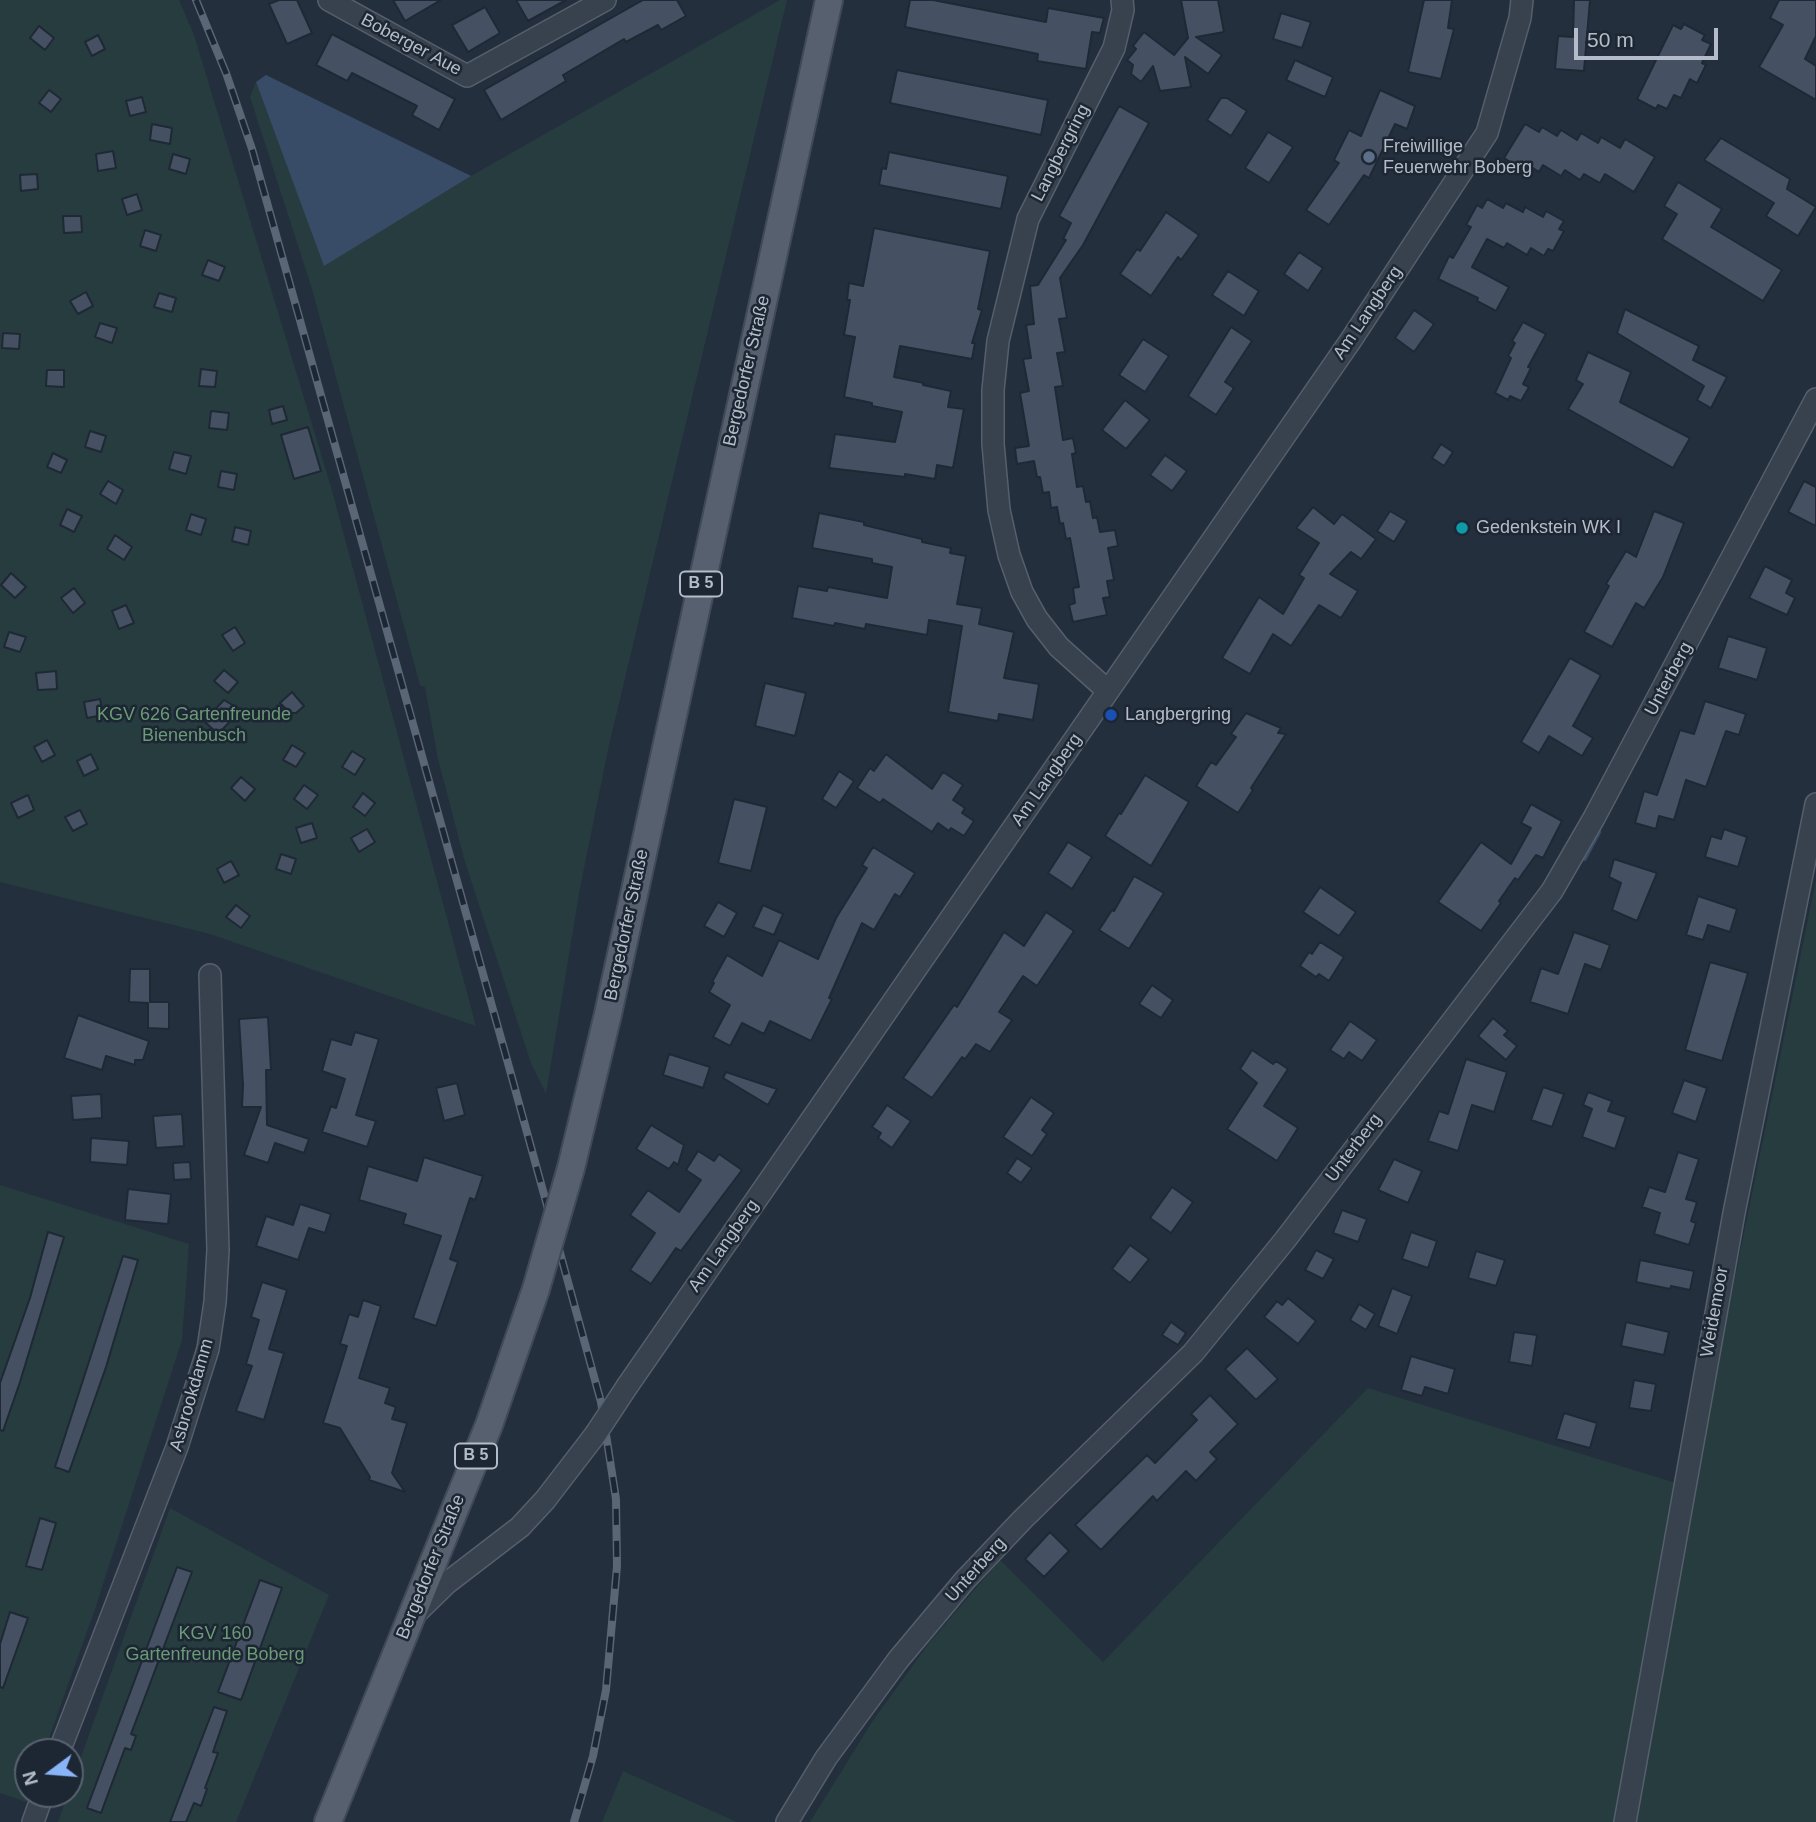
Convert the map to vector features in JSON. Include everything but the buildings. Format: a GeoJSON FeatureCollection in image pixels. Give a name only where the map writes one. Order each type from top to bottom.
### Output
{"type":"FeatureCollection","features":[{"type":"Feature","properties":{"kind":"main road","name":"Bergedorfer Straße"},"geometry":{"type":"LineString","coordinates":[[328,1822],[489,1425],[536,1289],[571,1168],[830,0]]}},
{"type":"Feature","properties":{"kind":"street","name":"Boberger Aue"},"geometry":{"type":"LineString","coordinates":[[329,0],[467,76],[605,0]]}},
{"type":"Feature","properties":{"kind":"street","name":"Langbergring"},"geometry":{"type":"LineString","coordinates":[[1108,691],[1059,647],[1037,619],[1023,592],[1009,555],[999,510],[993,444],[993,390],[998,341],[1028,219],[1114,48],[1123,10],[1122,0]]}},
{"type":"Feature","properties":{"kind":"street","name":"Am Langberg"},"geometry":{"type":"LineString","coordinates":[[410,1620],[447,1583],[520,1527],[545,1500],[589,1442],[1351,340],[1487,133],[1520,18],[1522,0]]}},
{"type":"Feature","properties":{"kind":"street","name":"Unterberg"},"geometry":{"type":"LineString","coordinates":[[787,1822],[826,1758],[898,1660],[965,1580],[1193,1353],[1285,1240],[1552,891],[1601,806],[1816,399]]}},
{"type":"Feature","properties":{"kind":"street","name":"Weidemoor"},"geometry":{"type":"LineString","coordinates":[[1625,1822],[1734,1213],[1816,804]]}},
{"type":"Feature","properties":{"kind":"street","name":"Asbrookdamm"},"geometry":{"type":"LineString","coordinates":[[65,1738],[177,1447],[208,1349],[215,1302],[218,1250],[210,975]]}},
{"type":"Feature","properties":{"kind":"green space","name":"KGV 626 Gartenfreunde Bienenbusch"},"geometry":{"type":"Polygon","coordinates":[[[0,0],[179,0],[194,35],[331,487],[476,1026],[210,934],[0,882],[0,0]]]}},
{"type":"Feature","properties":{"kind":"green space"},"geometry":{"type":"Polygon","coordinates":[[[780,0],[787,0],[609,745],[580,888],[546,1094],[531,1063],[465,862],[438,759],[425,687],[420,685],[312,289],[250,97],[256,82],[324,265],[471,176],[780,0]]]}},
{"type":"Feature","properties":{"kind":"green space"},"geometry":{"type":"Polygon","coordinates":[[[1816,880],[1816,1822],[810,1822],[872,1722],[929,1643],[1000,1560],[1103,1662],[1368,1388],[1692,1488],[1816,880]]]}},
{"type":"Feature","properties":{"kind":"green space"},"geometry":{"type":"Polygon","coordinates":[[[0,1185],[189,1244],[182,1340],[95,1609],[49,1738],[14,1738],[14,1798],[0,1793],[0,1185]]]}},
{"type":"Feature","properties":{"kind":"green space","name":"KGV 160 Gartenfreunde Boberg"},"geometry":{"type":"Polygon","coordinates":[[[170,1508],[329,1595],[236,1822],[58,1822],[63,1808],[84,1808],[84,1749],[170,1508]]]}},
{"type":"Feature","properties":{"kind":"green space"},"geometry":{"type":"Polygon","coordinates":[[[623,1771],[737,1822],[602,1822],[623,1771]]]}},
{"type":"Feature","properties":{"kind":"water"},"geometry":{"type":"Polygon","coordinates":[[[266,75],[471,176],[324,266],[256,82],[266,75]]]}},
{"type":"Feature","properties":{"kind":"waterway"},"geometry":{"type":"LineString","coordinates":[[1584,858],[1598,832]]}},
{"type":"Feature","properties":{"kind":"railway"},"geometry":{"type":"LineString","coordinates":[[196,0],[226,73],[252,149],[601,1402],[616,1499],[617,1566],[606,1690],[593,1756],[574,1822]]}},
{"type":"Feature","properties":{"kind":"place","name":"Freiwillige Feuerwehr Boberg"},"geometry":{"type":"Point","coordinates":[1369,157]}},
{"type":"Feature","properties":{"kind":"place","name":"Gedenkstein WK I"},"geometry":{"type":"Point","coordinates":[1462,528]}},
{"type":"Feature","properties":{"kind":"place","name":"Langbergring"},"geometry":{"type":"Point","coordinates":[1111,715]}}]}
